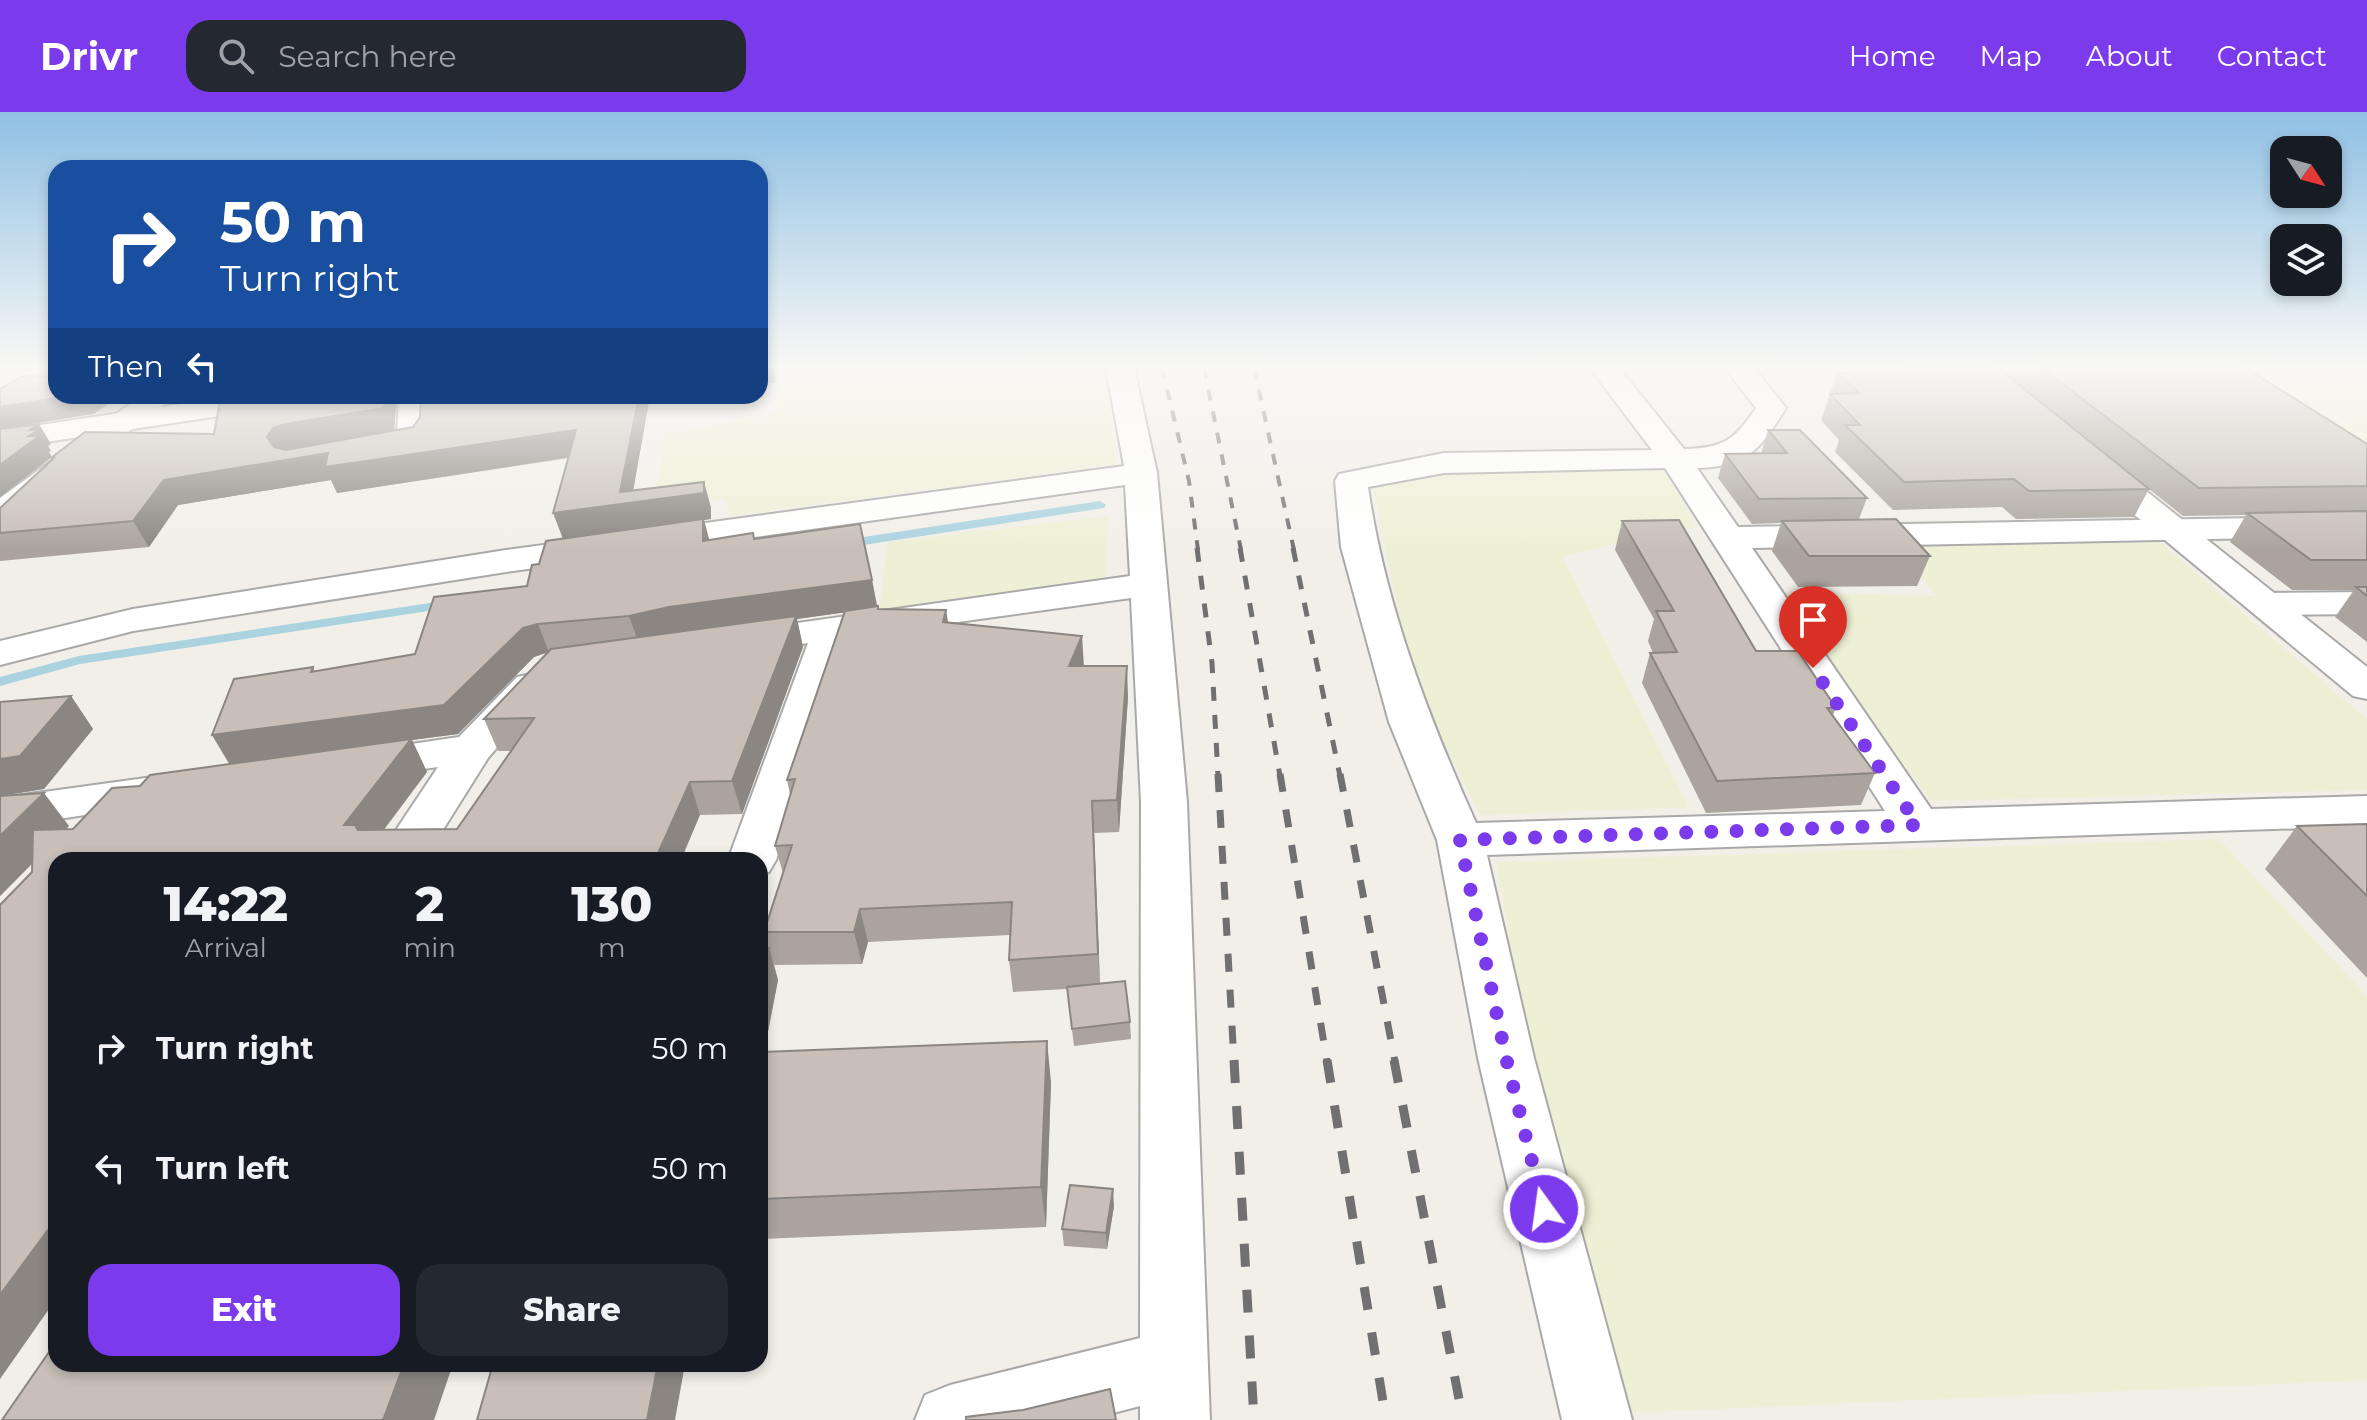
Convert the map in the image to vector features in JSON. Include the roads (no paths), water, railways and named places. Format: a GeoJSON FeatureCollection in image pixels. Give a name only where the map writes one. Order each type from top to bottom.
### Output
{"type":"FeatureCollection","features":[{"type":"Feature","properties":{"kind":"street"},"geometry":{"type":"LineString","coordinates":[[0,440],[76,429]]}},
{"type":"Feature","properties":{"kind":"street"},"geometry":{"type":"LineString","coordinates":[[0,514],[115,429]]}},
{"type":"Feature","properties":{"kind":"street"},"geometry":{"type":"LineString","coordinates":[[341,454],[412,442],[413,429]]}},
{"type":"Feature","properties":{"kind":"street"},"geometry":{"type":"LineString","coordinates":[[950,1420],[1174,1392],[1164,802],[1151,584],[1141,473],[1132,429]]}},
{"type":"Feature","properties":{"kind":"street"},"geometry":{"type":"LineString","coordinates":[[1652,429],[1675,459],[1918,825]]}},
{"type":"Feature","properties":{"kind":"street"},"geometry":{"type":"LineString","coordinates":[[1597,1420],[1506,1058],[1460,840],[1410,722],[1359,547],[1351,481],[1444,463],[1720,458],[1766,429]]}},
{"type":"Feature","properties":{"kind":"street"},"geometry":{"type":"LineString","coordinates":[[2069,445],[2367,687]]}},
{"type":"Feature","properties":{"kind":"street"},"geometry":{"type":"LineString","coordinates":[[0,653],[148,617],[506,561],[1141,473]]}},
{"type":"Feature","properties":{"kind":"street"},"geometry":{"type":"LineString","coordinates":[[1726,538],[1881,522],[2174,530],[2367,526]]}},
{"type":"Feature","properties":{"kind":"street"},"geometry":{"type":"LineString","coordinates":[[709,646],[1151,584]]}},
{"type":"Feature","properties":{"kind":"street"},"geometry":{"type":"LineString","coordinates":[[2265,604],[2367,603]]}},
{"type":"Feature","properties":{"kind":"street"},"geometry":{"type":"LineString","coordinates":[[755,852],[833,628]]}},
{"type":"Feature","properties":{"kind":"street"},"geometry":{"type":"LineString","coordinates":[[405,852],[472,749],[550,667],[565,665]]}},
{"type":"Feature","properties":{"kind":"street"},"geometry":{"type":"LineString","coordinates":[[316,770],[472,749]]}},
{"type":"Feature","properties":{"kind":"street"},"geometry":{"type":"LineString","coordinates":[[0,813],[207,785]]}},
{"type":"Feature","properties":{"kind":"street"},"geometry":{"type":"LineString","coordinates":[[88,838],[129,795]]}},
{"type":"Feature","properties":{"kind":"street"},"geometry":{"type":"LineString","coordinates":[[1460,840],[2367,811]]}},
{"type":"Feature","properties":{"kind":"waterway"},"geometry":{"type":"LineString","coordinates":[[844,544],[1100,505]]}},
{"type":"Feature","properties":{"kind":"waterway"},"geometry":{"type":"LineString","coordinates":[[0,682],[79,660],[450,604]]}},
{"type":"Feature","properties":{"kind":"railway"},"geometry":{"type":"LineString","coordinates":[[1177,429],[1189,481],[1198,550]]}},
{"type":"Feature","properties":{"kind":"railway"},"geometry":{"type":"LineString","coordinates":[[1216,429],[1241,550]]}},
{"type":"Feature","properties":{"kind":"railway"},"geometry":{"type":"LineString","coordinates":[[1267,429],[1294,550]]}},
{"type":"Feature","properties":{"kind":"railway"},"geometry":{"type":"LineString","coordinates":[[1197,548],[1212,663],[1218,776]]}},
{"type":"Feature","properties":{"kind":"railway"},"geometry":{"type":"LineString","coordinates":[[1240,548],[1280,776]]}},
{"type":"Feature","properties":{"kind":"railway"},"geometry":{"type":"LineString","coordinates":[[1293,548],[1340,776]]}},
{"type":"Feature","properties":{"kind":"railway"},"geometry":{"type":"LineString","coordinates":[[1218,774],[1234,1062]]}},
{"type":"Feature","properties":{"kind":"railway"},"geometry":{"type":"LineString","coordinates":[[1280,774],[1327,1062]]}},
{"type":"Feature","properties":{"kind":"railway"},"geometry":{"type":"LineString","coordinates":[[1340,774],[1395,1062]]}},
{"type":"Feature","properties":{"kind":"railway"},"geometry":{"type":"LineString","coordinates":[[1234,1060],[1254,1420]]}},
{"type":"Feature","properties":{"kind":"railway"},"geometry":{"type":"LineString","coordinates":[[1327,1060],[1386,1420]]}},
{"type":"Feature","properties":{"kind":"railway"},"geometry":{"type":"LineString","coordinates":[[1394,1060],[1463,1420]]}}]}
